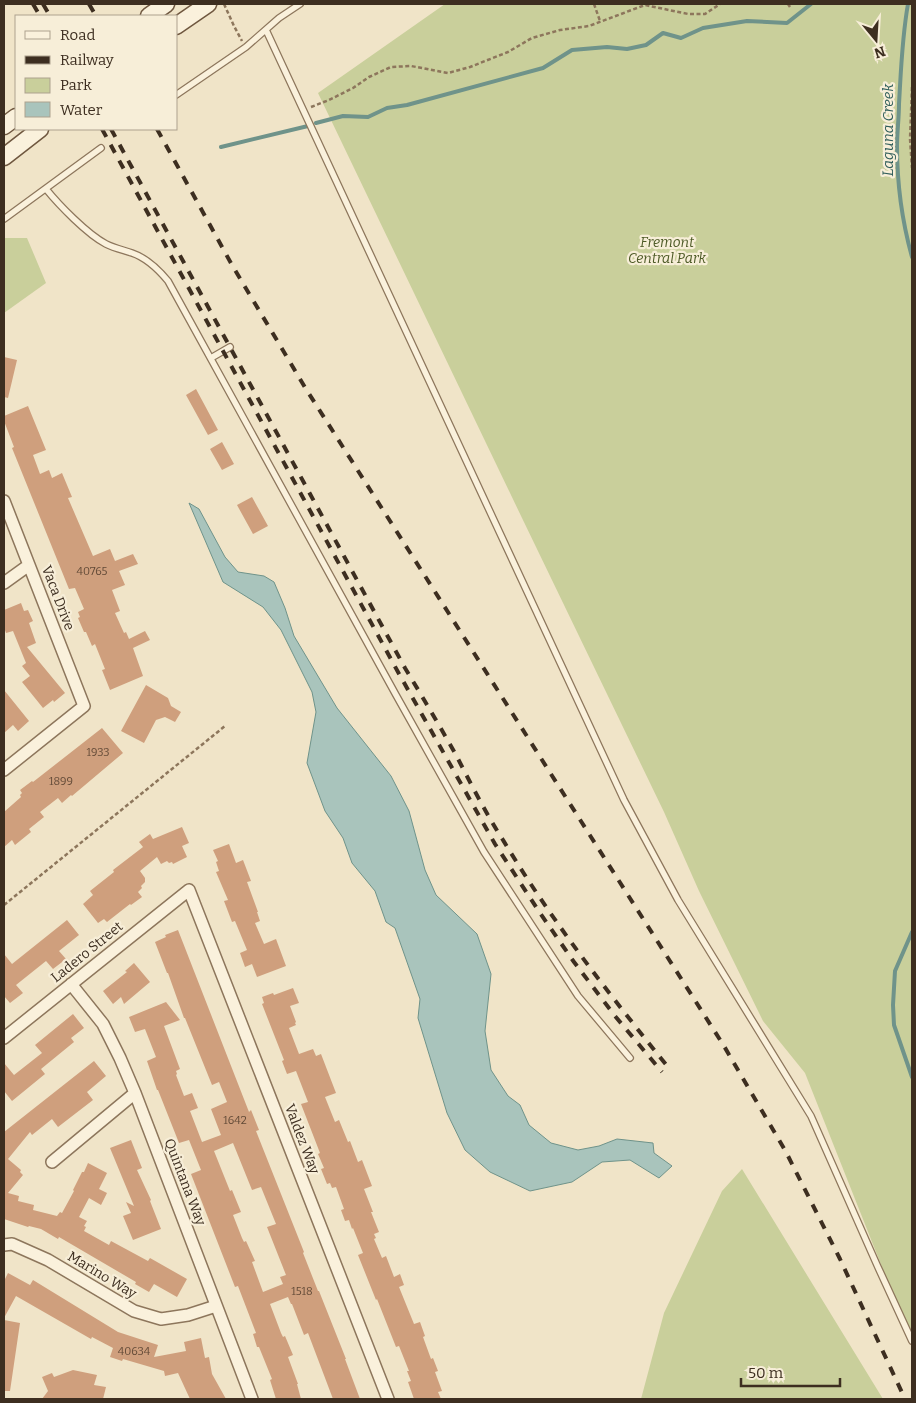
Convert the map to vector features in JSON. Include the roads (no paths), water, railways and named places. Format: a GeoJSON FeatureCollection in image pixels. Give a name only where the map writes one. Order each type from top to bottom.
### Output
{"type":"FeatureCollection","features":[{"type":"Feature","properties":{"kind":"main road"},"geometry":{"type":"LineString","coordinates":[[150,15],[166,4]]}},
{"type":"Feature","properties":{"kind":"main road"},"geometry":{"type":"LineString","coordinates":[[178,25],[208,4]]}},
{"type":"Feature","properties":{"kind":"main road"},"geometry":{"type":"LineString","coordinates":[[4,126],[15,118]]}},
{"type":"Feature","properties":{"kind":"main road"},"geometry":{"type":"LineString","coordinates":[[4,157],[39,130]]}},
{"type":"Feature","properties":{"kind":"street","name":"Vaca Drive"},"geometry":{"type":"LineString","coordinates":[[4,501],[84,706],[4,770]]}},
{"type":"Feature","properties":{"kind":"street"},"geometry":{"type":"LineString","coordinates":[[4,583],[29,565]]}},
{"type":"Feature","properties":{"kind":"street","name":"Ladero Street"},"geometry":{"type":"LineString","coordinates":[[4,1038],[189,890]]}},
{"type":"Feature","properties":{"kind":"street","name":"Valdez Way"},"geometry":{"type":"LineString","coordinates":[[189,890],[388,1399]]}},
{"type":"Feature","properties":{"kind":"street","name":"Quintana Way"},"geometry":{"type":"LineString","coordinates":[[71,984],[103,1024],[120,1058],[252,1399]]}},
{"type":"Feature","properties":{"kind":"street"},"geometry":{"type":"LineString","coordinates":[[52,1162],[135,1093]]}},
{"type":"Feature","properties":{"kind":"street","name":"Marino Way"},"geometry":{"type":"LineString","coordinates":[[4,1245],[12,1244],[48,1260],[134,1311],[161,1319],[188,1315],[216,1306]]}},
{"type":"Feature","properties":{"kind":"lane"},"geometry":{"type":"LineString","coordinates":[[178,94],[246,47],[300,4]]}},
{"type":"Feature","properties":{"kind":"lane"},"geometry":{"type":"LineString","coordinates":[[266,30],[624,800],[678,900],[811,1116],[912,1341]]}},
{"type":"Feature","properties":{"kind":"lane"},"geometry":{"type":"LineString","coordinates":[[4,219],[102,148]]}},
{"type":"Feature","properties":{"kind":"lane"},"geometry":{"type":"LineString","coordinates":[[46,189],[60,205],[98,239],[114,248],[142,258],[160,272],[174,290],[484,852],[578,996],[630,1058]]}},
{"type":"Feature","properties":{"kind":"lane"},"geometry":{"type":"LineString","coordinates":[[211,358],[230,347]]}},
{"type":"Feature","properties":{"kind":"water"},"geometry":{"type":"Polygon","coordinates":[[[189,503],[199,509],[225,557],[238,572],[264,576],[274,582],[294,636],[337,708],[391,776],[409,811],[425,870],[436,895],[477,934],[491,974],[485,1031],[491,1070],[508,1096],[520,1105],[529,1125],[551,1143],[578,1150],[599,1146],[617,1139],[653,1143],[654,1153],[672,1166],[659,1178],[630,1160],[602,1162],[572,1182],[530,1191],[490,1172],[465,1150],[447,1113],[418,1018],[420,999],[395,928],[386,922],[375,891],[352,863],[343,838],[325,811],[307,763],[316,712],[312,692],[281,630],[263,607],[223,582],[189,503]]]}},
{"type":"Feature","properties":{"kind":"waterway"},"geometry":{"type":"LineString","coordinates":[[316,123],[343,116],[368,117],[387,108],[407,105],[543,68],[572,50],[607,47],[627,49],[646,45],[663,33],[681,38],[703,28],[747,21],[787,23],[811,4]]}},
{"type":"Feature","properties":{"kind":"waterway","name":"Laguna Creek"},"geometry":{"type":"LineString","coordinates":[[908,4],[902,54],[897,146],[901,202],[905,230],[912,257]]}},
{"type":"Feature","properties":{"kind":"waterway"},"geometry":{"type":"LineString","coordinates":[[221,147],[308,126]]}},
{"type":"Feature","properties":{"kind":"waterway"},"geometry":{"type":"LineString","coordinates":[[912,932],[895,971],[893,1005],[894,1025],[912,1077]]}},
{"type":"Feature","properties":{"kind":"railway"},"geometry":{"type":"LineString","coordinates":[[33,4],[39,15]]}},
{"type":"Feature","properties":{"kind":"railway"},"geometry":{"type":"LineString","coordinates":[[43,4],[49,15]]}},
{"type":"Feature","properties":{"kind":"railway"},"geometry":{"type":"LineString","coordinates":[[89,4],[95,15]]}},
{"type":"Feature","properties":{"kind":"railway"},"geometry":{"type":"LineString","coordinates":[[103,130],[398,672],[495,844],[574,962],[615,1016],[662,1072]]}},
{"type":"Feature","properties":{"kind":"railway"},"geometry":{"type":"LineString","coordinates":[[112,130],[405,668],[455,753],[496,829],[521,870],[561,928],[668,1067]]}},
{"type":"Feature","properties":{"kind":"railway"},"geometry":{"type":"LineString","coordinates":[[158,130],[232,265],[306,389],[724,1046],[786,1152],[840,1259],[905,1399]]}},
{"type":"Feature","properties":{"kind":"park label","name":"Fremont Central Park"},"geometry":{"type":"Point","coordinates":[667,250]}}]}
